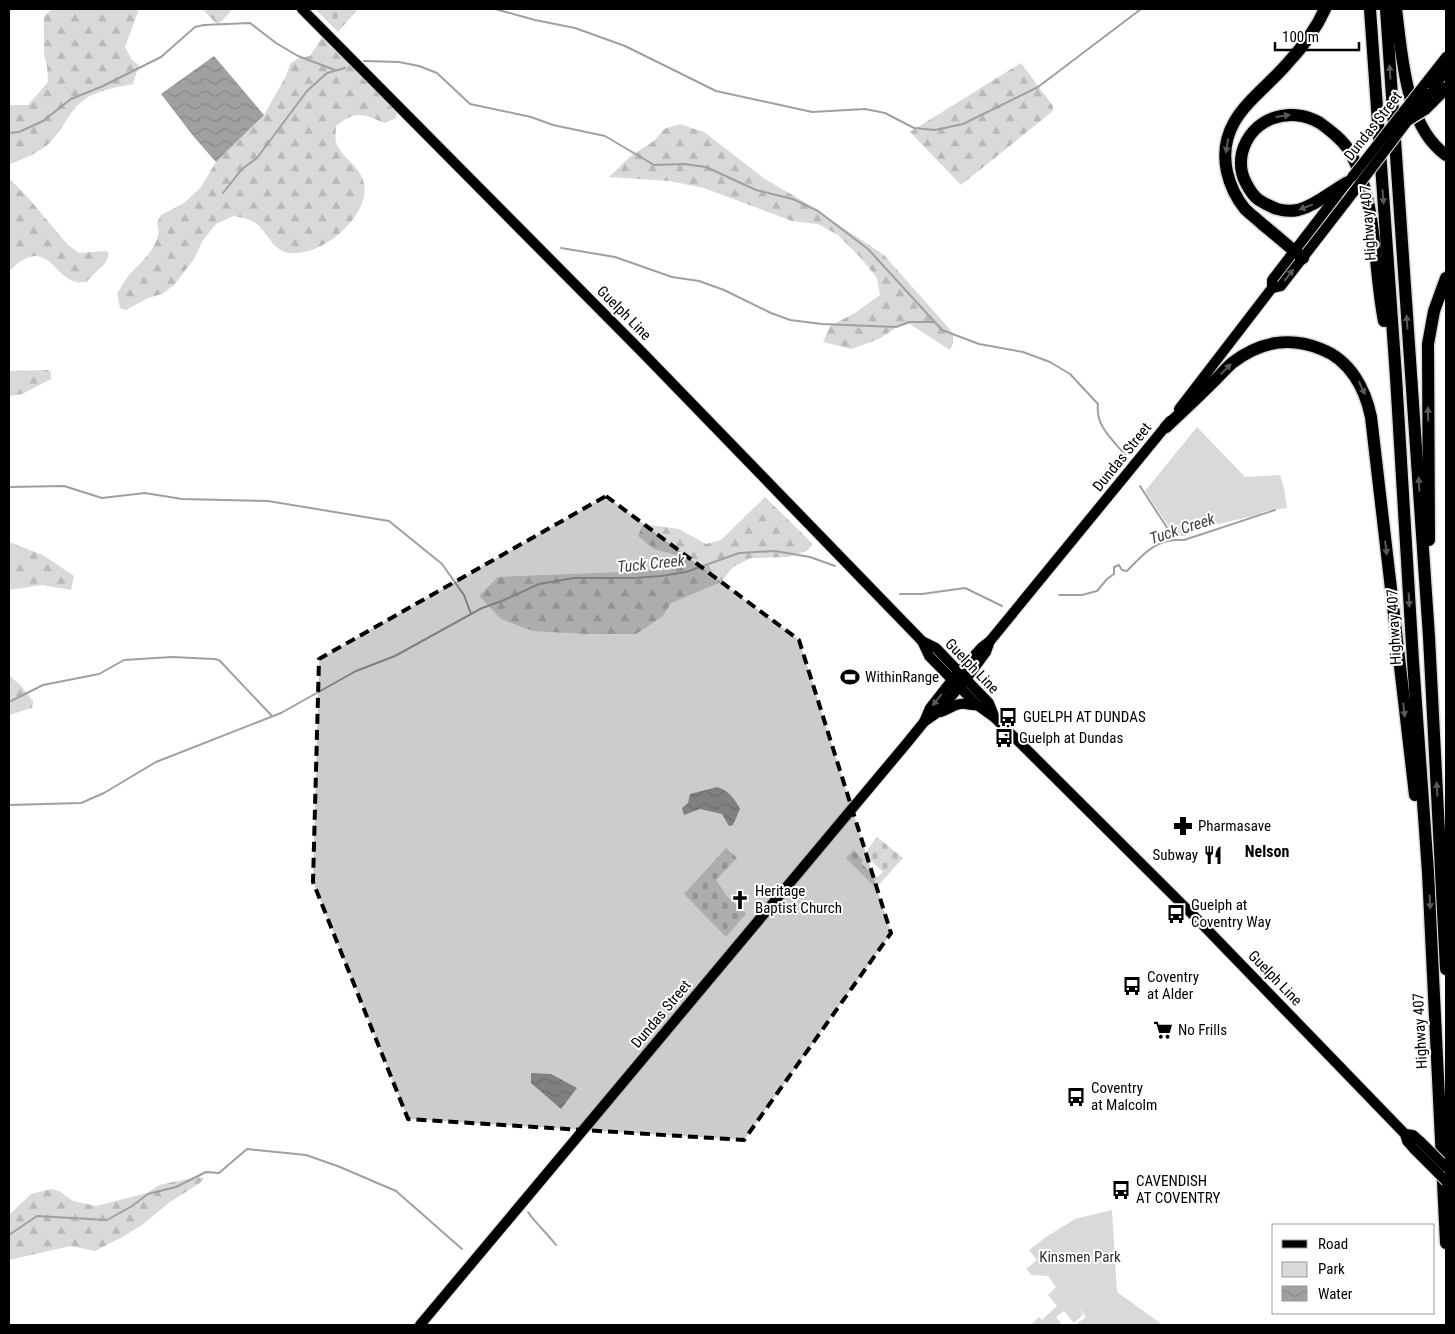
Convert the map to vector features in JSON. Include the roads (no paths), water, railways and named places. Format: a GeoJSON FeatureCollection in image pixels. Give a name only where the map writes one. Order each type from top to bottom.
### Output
{"type":"FeatureCollection","features":[{"type":"Feature","properties":{"kind":"highway"},"geometry":{"type":"LineString","coordinates":[[1299,254],[1246,210],[1236,196],[1229,182],[1225,164],[1225,147],[1230,130],[1240,112],[1300,49],[1324,9]]}},
{"type":"Feature","properties":{"kind":"highway","name":"Highway 407"},"geometry":{"type":"LineString","coordinates":[[1370,9],[1428,872],[1446,1243]]}},
{"type":"Feature","properties":{"kind":"highway"},"geometry":{"type":"LineString","coordinates":[[1386,9],[1429,637],[1446,969]]}},
{"type":"Feature","properties":{"kind":"highway"},"geometry":{"type":"LineString","coordinates":[[1396,9],[1402,58],[1414,107],[1424,132],[1437,148],[1446,155]]}},
{"type":"Feature","properties":{"kind":"highway"},"geometry":{"type":"LineString","coordinates":[[1409,119],[1428,94],[1446,88]]}},
{"type":"Feature","properties":{"kind":"highway"},"geometry":{"type":"LineString","coordinates":[[1348,182],[1309,206],[1297,210],[1272,208],[1256,198],[1243,178],[1241,158],[1244,145],[1250,135],[1261,124],[1286,114],[1300,115],[1313,119],[1340,139],[1350,151],[1358,169],[1370,212],[1381,303],[1396,377]]}},
{"type":"Feature","properties":{"kind":"highway"},"geometry":{"type":"LineString","coordinates":[[1429,637],[1428,344],[1434,311],[1446,278]]}},
{"type":"Feature","properties":{"kind":"highway"},"geometry":{"type":"LineString","coordinates":[[1166,428],[1232,364],[1257,347],[1275,342],[1310,344],[1327,351],[1350,368],[1358,380],[1368,402],[1371,417],[1415,801],[1428,872]]}},
{"type":"Feature","properties":{"kind":"main road","name":"Guelph Line"},"geometry":{"type":"LineString","coordinates":[[302,9],[641,351],[922,641],[929,656],[989,704],[995,718]]}},
{"type":"Feature","properties":{"kind":"main road","name":"Dundas Street"},"geometry":{"type":"LineString","coordinates":[[1428,94],[1446,56]]}},
{"type":"Feature","properties":{"kind":"main road","name":"Dundas Street"},"geometry":{"type":"LineString","coordinates":[[1299,254],[1348,182],[1428,94],[1446,71]]}},
{"type":"Feature","properties":{"kind":"main road","name":"Dundas Street"},"geometry":{"type":"LineString","coordinates":[[420,1325],[924,722],[937,713],[981,648],[990,641],[1166,428],[1272,288],[1272,280],[1299,254],[1346,202],[1409,119]]}},
{"type":"Feature","properties":{"kind":"main road","name":"Guelph Line"},"geometry":{"type":"LineString","coordinates":[[959,680],[977,705],[995,718],[1198,920],[1405,1134],[1407,1141],[1446,1167]]}},
{"type":"Feature","properties":{"kind":"main road","name":"Dundas Street"},"geometry":{"type":"LineString","coordinates":[[924,722],[930,708],[959,680]]}},
{"type":"Feature","properties":{"kind":"main road"},"geometry":{"type":"LineString","coordinates":[[937,713],[962,704],[977,705]]}},
{"type":"Feature","properties":{"kind":"main road","name":"Guelph Line"},"geometry":{"type":"LineString","coordinates":[[1417,1146],[1446,1181]]}},
{"type":"Feature","properties":{"kind":"water"},"geometry":{"type":"Polygon","coordinates":[[[214,56],[264,115],[216,162],[161,94],[214,56]]]}},
{"type":"Feature","properties":{"kind":"water"},"geometry":{"type":"Polygon","coordinates":[[[717,787],[731,795],[740,809],[733,825],[729,826],[722,814],[700,809],[684,815],[682,808],[688,803],[690,794],[717,787]]]}},
{"type":"Feature","properties":{"kind":"water"},"geometry":{"type":"Polygon","coordinates":[[[531,1073],[551,1074],[577,1088],[561,1109],[531,1083],[531,1073]]]}},
{"type":"Feature","properties":{"kind":"waterway"},"geometry":{"type":"LineString","coordinates":[[495,9],[575,28],[625,46],[716,91],[812,112],[865,109],[885,113],[914,128],[935,130],[963,124],[1038,87],[1141,9]]}},
{"type":"Feature","properties":{"kind":"waterway"},"geometry":{"type":"LineString","coordinates":[[9,133],[19,132],[43,121],[71,99],[103,86],[161,57],[195,27],[204,25],[250,23],[276,43],[298,56],[335,70]]}},
{"type":"Feature","properties":{"kind":"waterway"},"geometry":{"type":"LineString","coordinates":[[364,61],[399,62],[419,66],[437,73],[470,104],[605,136],[654,165],[684,164],[706,167],[756,190],[793,199],[818,211],[868,249],[942,330],[979,344],[1023,352],[1050,362],[1070,374],[1098,404],[1099,419],[1102,426],[1126,456]]}},
{"type":"Feature","properties":{"kind":"waterway"},"geometry":{"type":"LineString","coordinates":[[223,193],[242,169],[257,158],[307,91],[327,73],[345,68]]}},
{"type":"Feature","properties":{"kind":"waterway"},"geometry":{"type":"LineString","coordinates":[[561,248],[615,257],[672,277],[699,281],[724,290],[790,320],[822,324],[896,327],[909,322],[934,322]]}},
{"type":"Feature","properties":{"kind":"waterway"},"geometry":{"type":"LineString","coordinates":[[9,487],[64,486],[102,498],[145,493],[182,499],[268,501],[389,521],[442,564],[464,595],[471,614]]}},
{"type":"Feature","properties":{"kind":"waterway"},"geometry":{"type":"LineString","coordinates":[[1140,486],[1175,540]]}},
{"type":"Feature","properties":{"kind":"waterway","name":"Tuck Creek"},"geometry":{"type":"LineString","coordinates":[[1059,595],[1082,595],[1097,591],[1114,574],[1114,567],[1119,565],[1122,570],[1127,571],[1145,553],[1166,541],[1184,540],[1275,510]]}},
{"type":"Feature","properties":{"kind":"waterway"},"geometry":{"type":"LineString","coordinates":[[9,805],[81,803],[104,793],[156,762],[281,713],[356,671],[395,656],[482,608],[539,584],[574,578],[661,576],[686,572],[739,553],[775,551],[810,557],[835,566]]}},
{"type":"Feature","properties":{"kind":"waterway","name":"Tuck Creek"},"geometry":{"type":"LineString","coordinates":[[900,594],[922,594],[965,588],[1002,606]]}},
{"type":"Feature","properties":{"kind":"waterway"},"geometry":{"type":"LineString","coordinates":[[9,702],[43,685],[99,674],[124,660],[172,657],[214,659],[219,660],[272,716]]}},
{"type":"Feature","properties":{"kind":"waterway"},"geometry":{"type":"LineString","coordinates":[[9,1235],[37,1216],[107,1220],[132,1206],[148,1194],[176,1187],[206,1172],[219,1173],[247,1149],[306,1155],[396,1191],[462,1249]]}},
{"type":"Feature","properties":{"kind":"waterway"},"geometry":{"type":"LineString","coordinates":[[528,1212],[556,1245]]}},
{"type":"Feature","properties":{"kind":"place","name":"WithinRange"},"geometry":{"type":"Point","coordinates":[850,677]}},
{"type":"Feature","properties":{"kind":"place","name":"GUELPH AT DUNDAS"},"geometry":{"type":"Point","coordinates":[1008,717]}},
{"type":"Feature","properties":{"kind":"place","name":"Guelph at Dundas"},"geometry":{"type":"Point","coordinates":[1004,738]}},
{"type":"Feature","properties":{"kind":"place","name":"Pharmasave"},"geometry":{"type":"Point","coordinates":[1183,826]}},
{"type":"Feature","properties":{"kind":"place","name":"Subway"},"geometry":{"type":"Point","coordinates":[1213,855]}},
{"type":"Feature","properties":{"kind":"place","name":"Heritage Baptist Church"},"geometry":{"type":"Point","coordinates":[740,900]}},
{"type":"Feature","properties":{"kind":"place","name":"Guelph at Coventry Way"},"geometry":{"type":"Point","coordinates":[1176,914]}},
{"type":"Feature","properties":{"kind":"place","name":"Coventry at Alder"},"geometry":{"type":"Point","coordinates":[1132,986]}},
{"type":"Feature","properties":{"kind":"place","name":"No Frills"},"geometry":{"type":"Point","coordinates":[1163,1030]}},
{"type":"Feature","properties":{"kind":"place","name":"Coventry at Malcolm"},"geometry":{"type":"Point","coordinates":[1076,1097]}},
{"type":"Feature","properties":{"kind":"place","name":"CAVENDISH AT COVENTRY"},"geometry":{"type":"Point","coordinates":[1121,1190]}},
{"type":"Feature","properties":{"kind":"district","name":"Nelson"},"geometry":{"type":"Point","coordinates":[1267,851]}},
{"type":"Feature","properties":{"kind":"park label","name":"Kinsmen Park"},"geometry":{"type":"Point","coordinates":[1080,1257]}}]}
